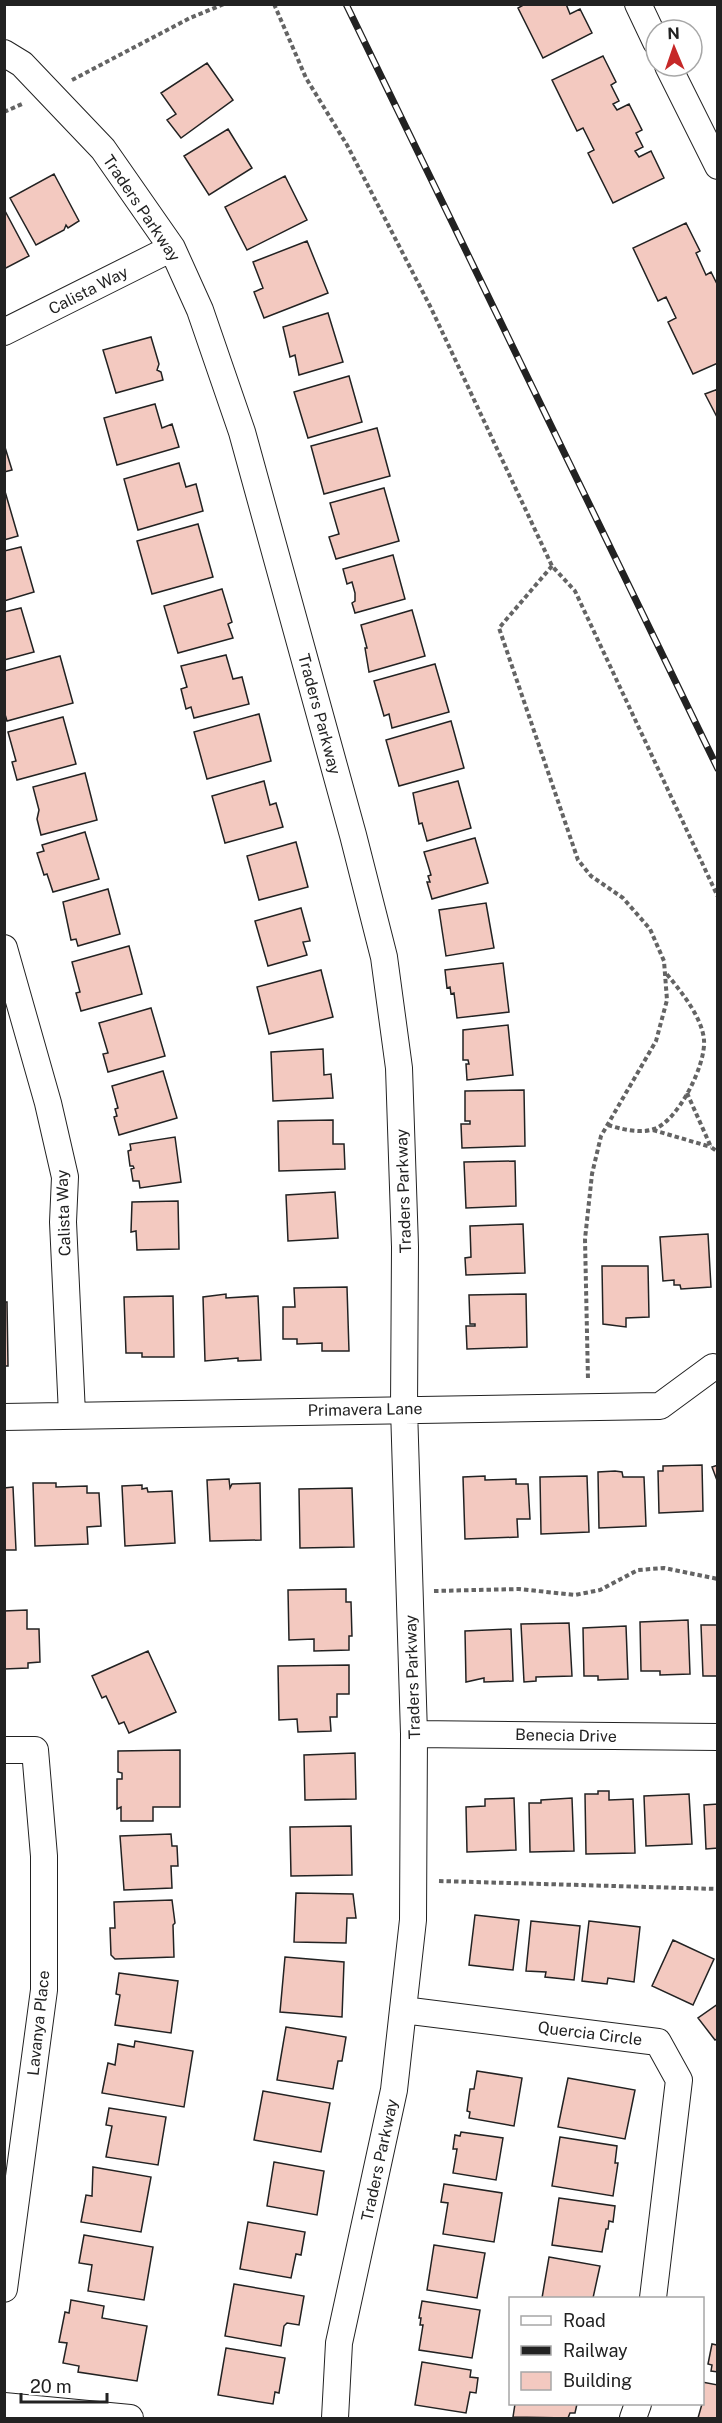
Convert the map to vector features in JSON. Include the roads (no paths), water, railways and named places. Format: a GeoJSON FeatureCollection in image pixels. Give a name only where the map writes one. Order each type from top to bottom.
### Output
{"type":"FeatureCollection","features":[{"type":"Feature","properties":{"kind":"street"},"geometry":{"type":"LineString","coordinates":[[638,4],[645,18]]}},
{"type":"Feature","properties":{"kind":"street","name":"Traders Parkway"},"geometry":{"type":"LineString","coordinates":[[4,53],[22,64],[103,149],[172,248],[200,310],[242,432],[353,835],[384,957],[399,1068],[405,1247],[404,1408],[414,1734],[413,1920],[394,2090],[339,2343],[335,2418]]}},
{"type":"Feature","properties":{"kind":"street"},"geometry":{"type":"LineString","coordinates":[[674,78],[717,162]]}},
{"type":"Feature","properties":{"kind":"street","name":"Calista Way"},"geometry":{"type":"LineString","coordinates":[[4,332],[172,248]]}},
{"type":"Feature","properties":{"kind":"street","name":"Calista Way"},"geometry":{"type":"LineString","coordinates":[[4,948],[66,1177],[63,1222],[72,1414]]}},
{"type":"Feature","properties":{"kind":"street","name":"Primavera Lane"},"geometry":{"type":"LineString","coordinates":[[4,1417],[404,1408],[660,1406],[713,1367]]}},
{"type":"Feature","properties":{"kind":"street","name":"Benecia Drive"},"geometry":{"type":"LineString","coordinates":[[414,1734],[717,1737]]}},
{"type":"Feature","properties":{"kind":"street","name":"Lavanya Place"},"geometry":{"type":"LineString","coordinates":[[4,1750],[35,1750],[44,1856],[44,1990],[4,2289]]}},
{"type":"Feature","properties":{"kind":"street","name":"Quercia Circle"},"geometry":{"type":"LineString","coordinates":[[403,2010],[658,2042],[679,2080],[653,2297]]}},
{"type":"Feature","properties":{"kind":"street"},"geometry":{"type":"LineString","coordinates":[[4,2406],[130,2418]]}},
{"type":"Feature","properties":{"kind":"railway"},"geometry":{"type":"LineString","coordinates":[[346,4],[718,769]]}}]}
